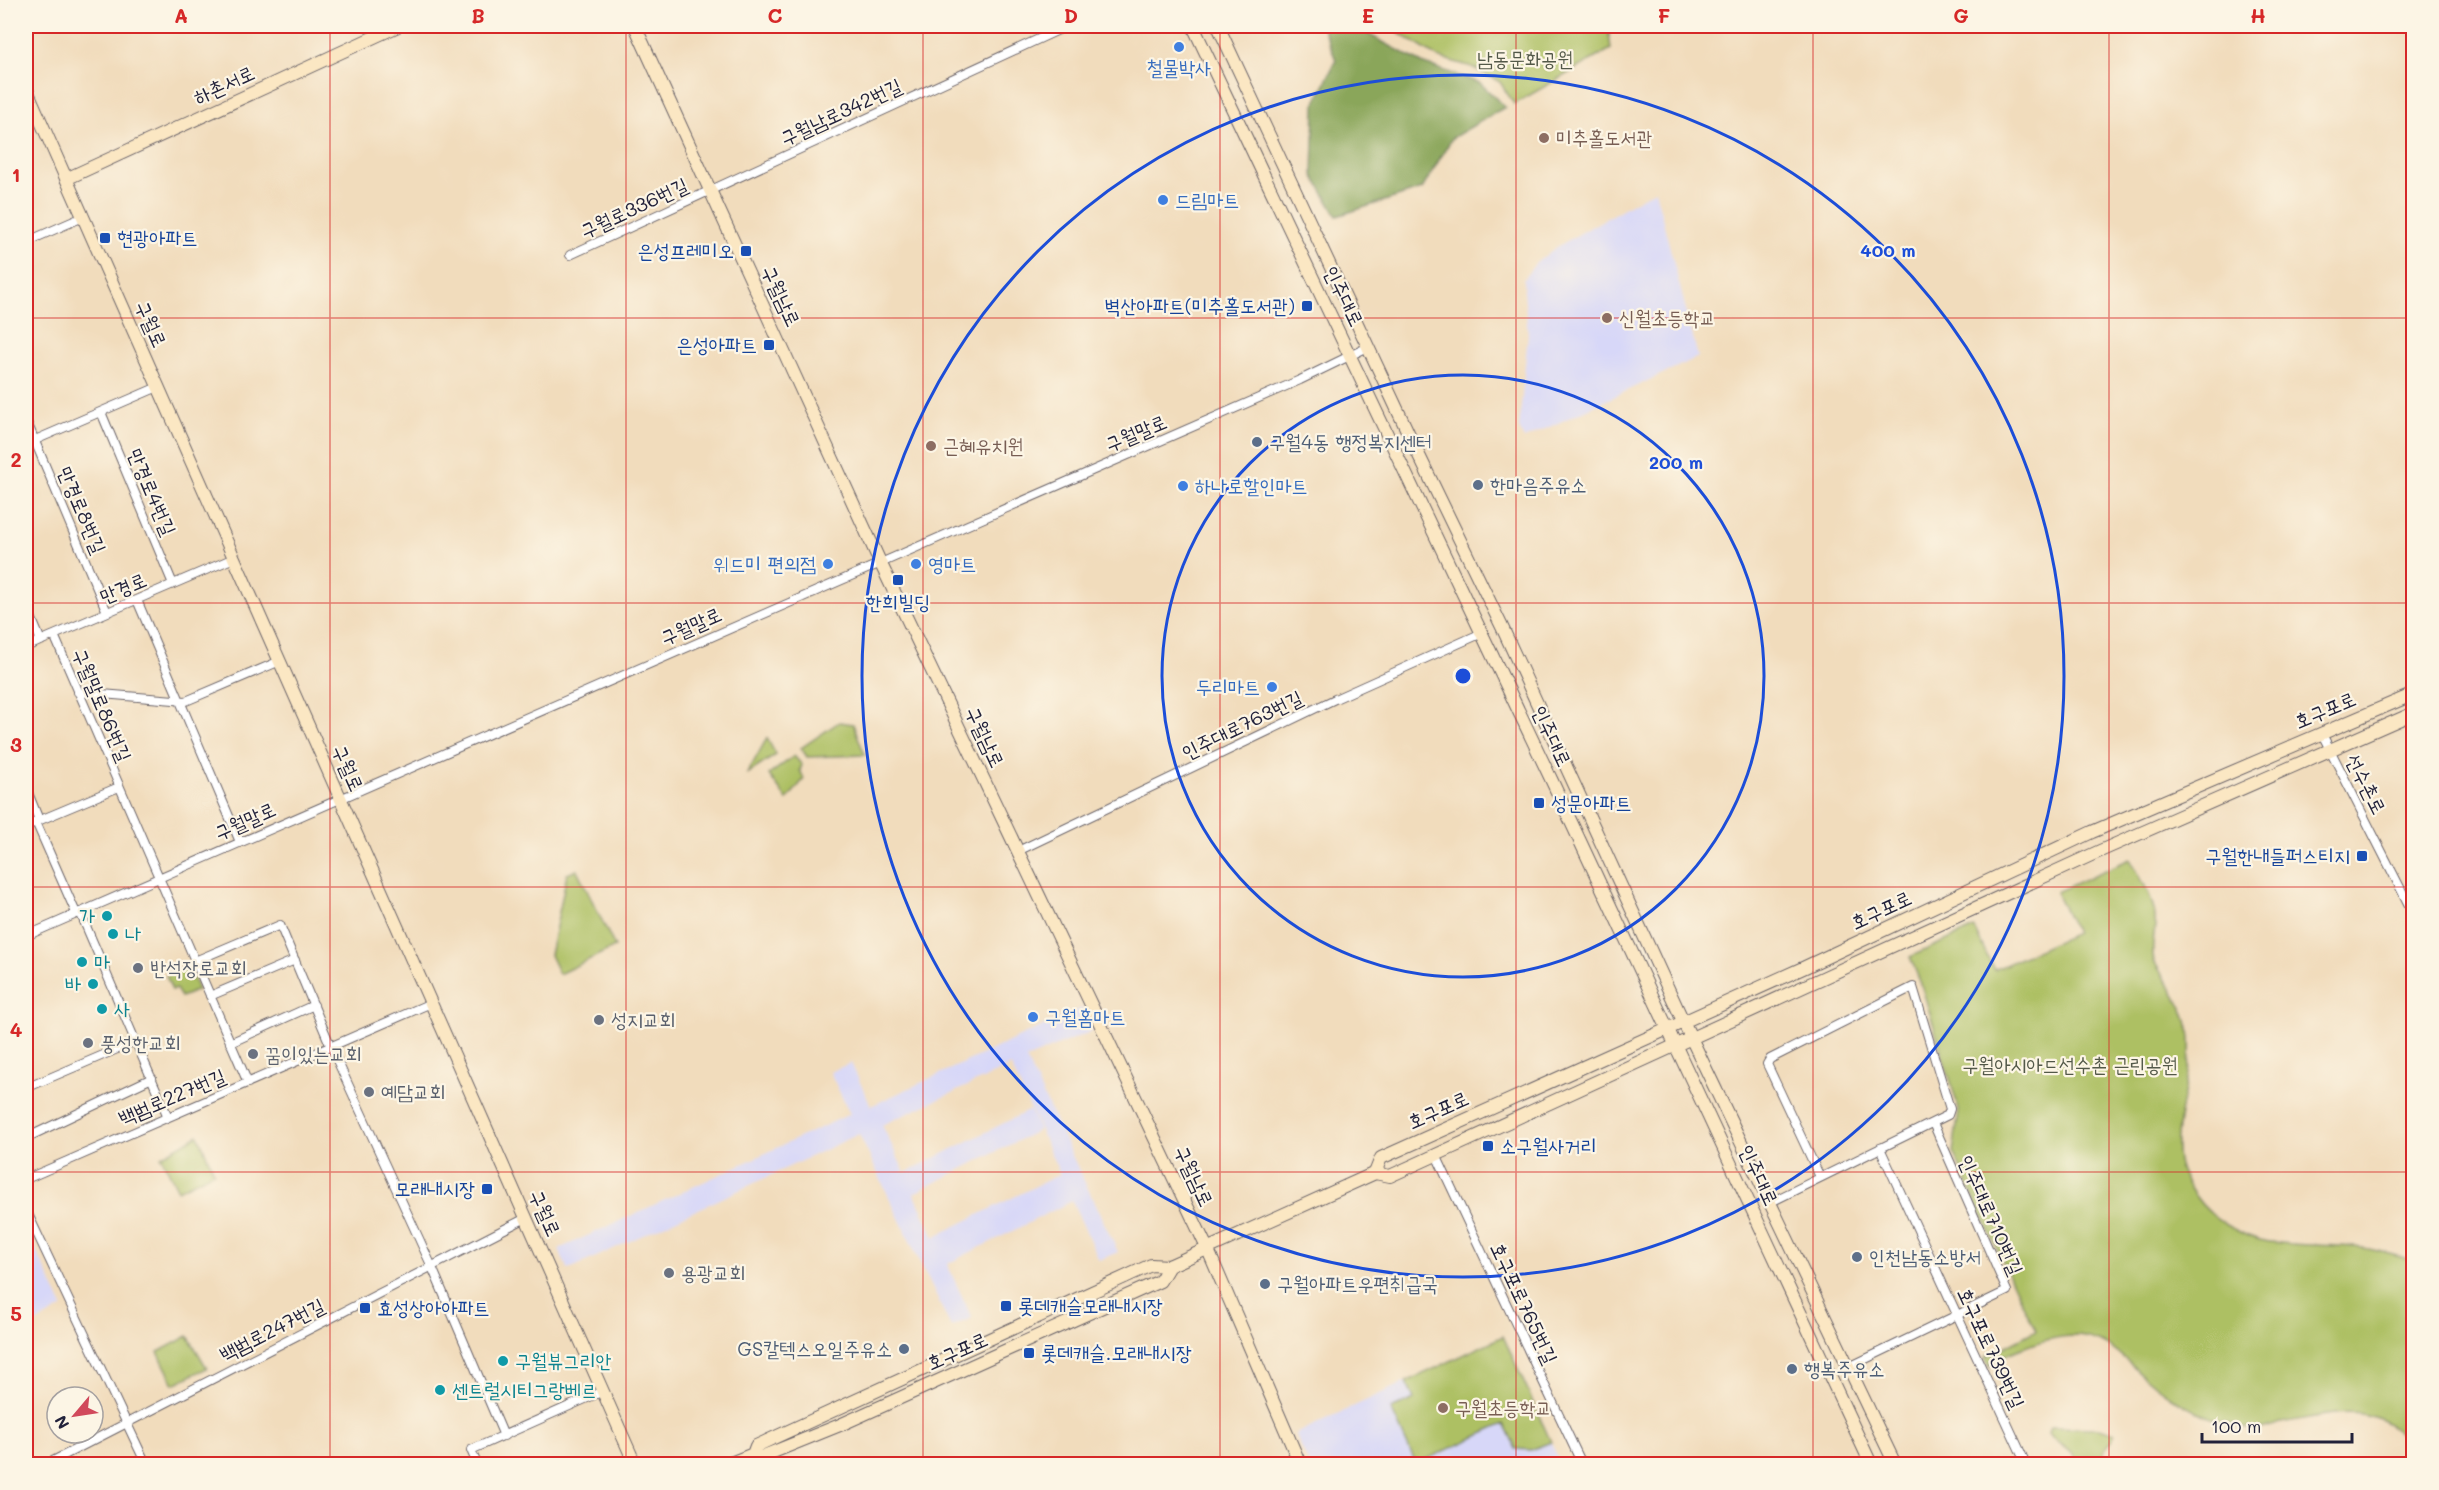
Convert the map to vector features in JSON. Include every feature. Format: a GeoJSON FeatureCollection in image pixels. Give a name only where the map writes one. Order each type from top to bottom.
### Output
{"type":"FeatureCollection","features":[{"type":"Feature","properties":{"kind":"main road","name":"하촌서로"},"geometry":{"type":"LineString","coordinates":[[66,180],[398,26]]}},
{"type":"Feature","properties":{"kind":"main road","name":"구월남로"},"geometry":{"type":"LineString","coordinates":[[635,26],[880,562],[1208,1250],[1300,1464]]}},
{"type":"Feature","properties":{"kind":"main road","name":"인주대로"},"geometry":{"type":"LineString","coordinates":[[1193,26],[1482,633],[1871,1464]]}},
{"type":"Feature","properties":{"kind":"main road","name":"인주대로"},"geometry":{"type":"LineString","coordinates":[[1218,26],[1502,627],[1683,1021],[1895,1464]]}},
{"type":"Feature","properties":{"kind":"main road","name":"구월로"},"geometry":{"type":"LineString","coordinates":[[26,87],[635,1464]]}},
{"type":"Feature","properties":{"kind":"main road","name":"호구포로"},"geometry":{"type":"LineString","coordinates":[[1375,1173],[1381,1158],[1814,963],[2092,832],[2414,694]]}},
{"type":"Feature","properties":{"kind":"main road","name":"호구포로"},"geometry":{"type":"LineString","coordinates":[[753,1454],[756,1446],[1151,1265],[1169,1266],[1208,1250],[1375,1173],[1390,1176],[2100,851],[2414,713]]}},
{"type":"Feature","properties":{"kind":"main road","name":"호구포로"},"geometry":{"type":"LineString","coordinates":[[728,1464],[753,1454],[761,1457],[840,1425],[1160,1281],[1169,1266]]}},
{"type":"Feature","properties":{"kind":"street","name":"구월남로342번길"},"geometry":{"type":"LineString","coordinates":[[711,190],[1066,26]]}},
{"type":"Feature","properties":{"kind":"street","name":"구월로336번길"},"geometry":{"type":"LineString","coordinates":[[570,255],[711,190]]}},
{"type":"Feature","properties":{"kind":"street"},"geometry":{"type":"LineString","coordinates":[[26,242],[83,217]]}},
{"type":"Feature","properties":{"kind":"street","name":"구월말로"},"geometry":{"type":"LineString","coordinates":[[26,936],[340,797],[1300,381],[1368,347]]}},
{"type":"Feature","properties":{"kind":"street"},"geometry":{"type":"LineString","coordinates":[[30,442],[158,387]]}},
{"type":"Feature","properties":{"kind":"street","name":"만경로4번길"},"geometry":{"type":"LineString","coordinates":[[101,412],[173,584]]}},
{"type":"Feature","properties":{"kind":"street","name":"만경로8번길"},"geometry":{"type":"LineString","coordinates":[[26,420],[30,442],[108,612]]}},
{"type":"Feature","properties":{"kind":"street","name":"만경로"},"geometry":{"type":"LineString","coordinates":[[26,647],[234,558]]}},
{"type":"Feature","properties":{"kind":"street"},"geometry":{"type":"LineString","coordinates":[[137,600],[240,842]]}},
{"type":"Feature","properties":{"kind":"street"},"geometry":{"type":"LineString","coordinates":[[26,605],[41,641]]}},
{"type":"Feature","properties":{"kind":"street","name":"인주대로763번길"},"geometry":{"type":"LineString","coordinates":[[1018,850],[1335,699],[1482,633]]}},
{"type":"Feature","properties":{"kind":"street","name":"구월말로86번길"},"geometry":{"type":"LineString","coordinates":[[54,635],[248,1083]]}},
{"type":"Feature","properties":{"kind":"street"},"geometry":{"type":"LineString","coordinates":[[78,692],[186,700],[280,661]]}},
{"type":"Feature","properties":{"kind":"street","name":"선수촌로"},"geometry":{"type":"LineString","coordinates":[[2321,732],[2414,915]]}},
{"type":"Feature","properties":{"kind":"street","name":"구월말로86번길"},"geometry":{"type":"LineString","coordinates":[[26,826],[119,787]]}},
{"type":"Feature","properties":{"kind":"street"},"geometry":{"type":"LineString","coordinates":[[26,788],[38,821],[168,1117]]}},
{"type":"Feature","properties":{"kind":"street"},"geometry":{"type":"LineString","coordinates":[[195,962],[280,925],[332,1047],[432,1267],[504,1436]]}},
{"type":"Feature","properties":{"kind":"street"},"geometry":{"type":"LineString","coordinates":[[210,996],[295,960]]}},
{"type":"Feature","properties":{"kind":"street"},"geometry":{"type":"LineString","coordinates":[[1771,1202],[1948,1115],[1950,1109],[1913,987],[1770,1059],[1767,1064],[1820,1177]]}},
{"type":"Feature","properties":{"kind":"street","name":"백범로227번길"},"geometry":{"type":"LineString","coordinates":[[26,1179],[431,1003]]}},
{"type":"Feature","properties":{"kind":"street"},"geometry":{"type":"LineString","coordinates":[[230,1043],[314,1005]]}},
{"type":"Feature","properties":{"kind":"street"},"geometry":{"type":"LineString","coordinates":[[26,1089],[136,1041]]}},
{"type":"Feature","properties":{"kind":"street"},"geometry":{"type":"LineString","coordinates":[[26,1138],[152,1078]]}},
{"type":"Feature","properties":{"kind":"street","name":"인주대로710번길"},"geometry":{"type":"LineString","coordinates":[[1850,1367],[2007,1291],[1933,1123]]}},
{"type":"Feature","properties":{"kind":"street","name":"호구포로739번길"},"geometry":{"type":"LineString","coordinates":[[1880,1148],[2026,1464]]}},
{"type":"Feature","properties":{"kind":"street","name":"호구포로765번길"},"geometry":{"type":"LineString","coordinates":[[1436,1155],[1582,1464]]}},
{"type":"Feature","properties":{"kind":"street"},"geometry":{"type":"LineString","coordinates":[[26,1210],[146,1464]]}},
{"type":"Feature","properties":{"kind":"street","name":"백범로247번길"},"geometry":{"type":"LineString","coordinates":[[47,1464],[526,1218]]}},
{"type":"Feature","properties":{"kind":"street"},"geometry":{"type":"LineString","coordinates":[[477,1464],[471,1450],[603,1391]]}},
{"type":"Feature","properties":{"kind":"shaded area","name":"신월초등학교"},"geometry":{"type":"Polygon","coordinates":[[[1655,190],[1698,357],[1524,439],[1519,428],[1528,334],[1523,280],[1535,264],[1555,248],[1655,190]]]}},
{"type":"Feature","properties":{"kind":"shaded area"},"geometry":{"type":"Polygon","coordinates":[[[1082,1008],[1092,1031],[1026,1059],[1118,1252],[1099,1260],[1072,1201],[947,1264],[972,1318],[951,1327],[859,1134],[568,1270],[559,1249],[850,1114],[830,1072],[851,1063],[871,1106],[1082,1008]],[[1011,1066],[882,1125],[905,1173],[1030,1110],[1039,1130],[914,1193],[934,1237],[1060,1174],[1011,1066]]]}},
{"type":"Feature","properties":{"kind":"shaded area"},"geometry":{"type":"Polygon","coordinates":[[[26,1229],[63,1307],[26,1329],[26,1229]]]}},
{"type":"Feature","properties":{"kind":"shaded area","name":"구월초등학교"},"geometry":{"type":"Polygon","coordinates":[[[1503,1336],[1558,1458],[1544,1464],[1309,1464],[1295,1434],[1503,1336]]]}},
{"type":"Feature","properties":{"kind":"green space"},"geometry":{"type":"Polygon","coordinates":[[[1322,26],[1353,26],[1422,63],[1480,83],[1505,107],[1452,138],[1422,189],[1337,216],[1313,175],[1315,104],[1336,60],[1322,26]]]}},
{"type":"Feature","properties":{"kind":"green space","name":"남동문화공원"},"geometry":{"type":"Polygon","coordinates":[[[1388,26],[1608,26],[1611,49],[1514,104],[1500,82],[1472,67],[1437,57],[1388,26]]]}},
{"type":"Feature","properties":{"kind":"green space"},"geometry":{"type":"Polygon","coordinates":[[[839,722],[853,724],[865,755],[807,757],[801,748],[839,722]]]}},
{"type":"Feature","properties":{"kind":"green space"},"geometry":{"type":"Polygon","coordinates":[[[767,738],[776,755],[747,774],[767,738]]]}},
{"type":"Feature","properties":{"kind":"green space"},"geometry":{"type":"Polygon","coordinates":[[[794,756],[802,765],[800,770],[804,779],[787,800],[769,775],[794,756]]]}},
{"type":"Feature","properties":{"kind":"green space","name":"구월아시아드선수촌 근린공원"},"geometry":{"type":"Polygon","coordinates":[[[2130,859],[2146,887],[2154,910],[2154,961],[2184,1011],[2189,1030],[2189,1064],[2177,1145],[2179,1166],[2183,1175],[2196,1197],[2209,1211],[2233,1229],[2251,1237],[2286,1244],[2369,1249],[2413,1260],[2413,1447],[2384,1421],[2353,1413],[2319,1416],[2259,1429],[2241,1427],[2213,1419],[2172,1398],[2113,1349],[2085,1337],[2063,1337],[2033,1344],[1991,1361],[1990,1368],[1985,1357],[2036,1330],[1953,1152],[1959,1110],[1921,984],[1910,957],[1974,928],[1994,970],[2076,933],[2056,892],[2130,859]]]}},
{"type":"Feature","properties":{"kind":"green space"},"geometry":{"type":"Polygon","coordinates":[[[577,870],[615,947],[559,974],[550,955],[567,874],[577,870]]]}},
{"type":"Feature","properties":{"kind":"green space"},"geometry":{"type":"Polygon","coordinates":[[[188,966],[198,990],[181,997],[176,989],[172,990],[166,976],[188,966]]]}},
{"type":"Feature","properties":{"kind":"green space"},"geometry":{"type":"Polygon","coordinates":[[[198,1135],[214,1172],[178,1190],[161,1156],[198,1135]]]}},
{"type":"Feature","properties":{"kind":"green space"},"geometry":{"type":"Polygon","coordinates":[[[188,1336],[207,1368],[174,1384],[158,1352],[188,1336]]]}},
{"type":"Feature","properties":{"kind":"green space"},"geometry":{"type":"Polygon","coordinates":[[[1503,1336],[1551,1442],[1531,1450],[1516,1449],[1504,1424],[1416,1464],[1391,1409],[1414,1399],[1406,1382],[1503,1336]]]}},
{"type":"Feature","properties":{"kind":"green space"},"geometry":{"type":"Polygon","coordinates":[[[2050,1427],[2100,1428],[2114,1433],[2101,1462],[2097,1463],[2090,1459],[2078,1462],[2073,1454],[2048,1433],[2050,1427]]]}},
{"type":"Feature","properties":{"kind":"place","name":"철물박사"},"geometry":{"type":"Point","coordinates":[1179,47]}},
{"type":"Feature","properties":{"kind":"place","name":"미추홀도서관"},"geometry":{"type":"Point","coordinates":[1544,138]}},
{"type":"Feature","properties":{"kind":"place","name":"드림마트"},"geometry":{"type":"Point","coordinates":[1163,200]}},
{"type":"Feature","properties":{"kind":"place","name":"현광아파트"},"geometry":{"type":"Point","coordinates":[105,238]}},
{"type":"Feature","properties":{"kind":"place","name":"은성프레미오"},"geometry":{"type":"Point","coordinates":[746,251]}},
{"type":"Feature","properties":{"kind":"place","name":"벽산아파트(미추홀도서관)"},"geometry":{"type":"Point","coordinates":[1307,306]}},
{"type":"Feature","properties":{"kind":"place","name":"신월초등학교"},"geometry":{"type":"Point","coordinates":[1607,318]}},
{"type":"Feature","properties":{"kind":"place","name":"은성아파트"},"geometry":{"type":"Point","coordinates":[769,345]}},
{"type":"Feature","properties":{"kind":"place","name":"구월4동 행정복지센터"},"geometry":{"type":"Point","coordinates":[1257,442]}},
{"type":"Feature","properties":{"kind":"place","name":"근혜유치원"},"geometry":{"type":"Point","coordinates":[931,446]}},
{"type":"Feature","properties":{"kind":"place","name":"한마음주유소"},"geometry":{"type":"Point","coordinates":[1478,485]}},
{"type":"Feature","properties":{"kind":"place","name":"하나로할인마트"},"geometry":{"type":"Point","coordinates":[1183,486]}},
{"type":"Feature","properties":{"kind":"place","name":"위드미 편의점"},"geometry":{"type":"Point","coordinates":[828,564]}},
{"type":"Feature","properties":{"kind":"place","name":"영마트"},"geometry":{"type":"Point","coordinates":[916,564]}},
{"type":"Feature","properties":{"kind":"place","name":"한희빌딩"},"geometry":{"type":"Point","coordinates":[898,580]}},
{"type":"Feature","properties":{"kind":"place","name":"두리마트"},"geometry":{"type":"Point","coordinates":[1272,687]}},
{"type":"Feature","properties":{"kind":"place","name":"성문아파트"},"geometry":{"type":"Point","coordinates":[1539,803]}},
{"type":"Feature","properties":{"kind":"place","name":"구월한내들퍼스티지"},"geometry":{"type":"Point","coordinates":[2362,856]}},
{"type":"Feature","properties":{"kind":"place","name":"가"},"geometry":{"type":"Point","coordinates":[107,916]}},
{"type":"Feature","properties":{"kind":"place","name":"나"},"geometry":{"type":"Point","coordinates":[113,934]}},
{"type":"Feature","properties":{"kind":"place","name":"마"},"geometry":{"type":"Point","coordinates":[82,962]}},
{"type":"Feature","properties":{"kind":"place","name":"반석장로교회"},"geometry":{"type":"Point","coordinates":[138,968]}},
{"type":"Feature","properties":{"kind":"place","name":"바"},"geometry":{"type":"Point","coordinates":[93,984]}},
{"type":"Feature","properties":{"kind":"place","name":"사"},"geometry":{"type":"Point","coordinates":[102,1009]}},
{"type":"Feature","properties":{"kind":"place","name":"구월홈마트"},"geometry":{"type":"Point","coordinates":[1033,1017]}},
{"type":"Feature","properties":{"kind":"place","name":"성지교회"},"geometry":{"type":"Point","coordinates":[599,1020]}},
{"type":"Feature","properties":{"kind":"place","name":"풍성한교회"},"geometry":{"type":"Point","coordinates":[88,1043]}},
{"type":"Feature","properties":{"kind":"place","name":"꿈이있는교회"},"geometry":{"type":"Point","coordinates":[253,1054]}},
{"type":"Feature","properties":{"kind":"place","name":"예담교회"},"geometry":{"type":"Point","coordinates":[369,1092]}},
{"type":"Feature","properties":{"kind":"place","name":"소구월사거리"},"geometry":{"type":"Point","coordinates":[1488,1146]}},
{"type":"Feature","properties":{"kind":"place","name":"모래내시장"},"geometry":{"type":"Point","coordinates":[487,1189]}},
{"type":"Feature","properties":{"kind":"place","name":"인천남동소방서"},"geometry":{"type":"Point","coordinates":[1857,1257]}},
{"type":"Feature","properties":{"kind":"place","name":"용광교회"},"geometry":{"type":"Point","coordinates":[669,1273]}},
{"type":"Feature","properties":{"kind":"place","name":"구월아파트우편취급국"},"geometry":{"type":"Point","coordinates":[1265,1284]}},
{"type":"Feature","properties":{"kind":"place","name":"롯데캐슬모래내시장"},"geometry":{"type":"Point","coordinates":[1006,1306]}},
{"type":"Feature","properties":{"kind":"place","name":"효성상아아파트"},"geometry":{"type":"Point","coordinates":[365,1308]}},
{"type":"Feature","properties":{"kind":"place","name":"GS칼텍스오일주유소"},"geometry":{"type":"Point","coordinates":[904,1349]}},
{"type":"Feature","properties":{"kind":"place","name":"롯데캐슬.모래내시장"},"geometry":{"type":"Point","coordinates":[1029,1353]}},
{"type":"Feature","properties":{"kind":"place","name":"구월뷰그리안"},"geometry":{"type":"Point","coordinates":[503,1361]}},
{"type":"Feature","properties":{"kind":"place","name":"행복주유소"},"geometry":{"type":"Point","coordinates":[1792,1369]}},
{"type":"Feature","properties":{"kind":"place","name":"센트럴시티그랑베르"},"geometry":{"type":"Point","coordinates":[440,1390]}},
{"type":"Feature","properties":{"kind":"place","name":"구월초등학교"},"geometry":{"type":"Point","coordinates":[1443,1408]}}]}
